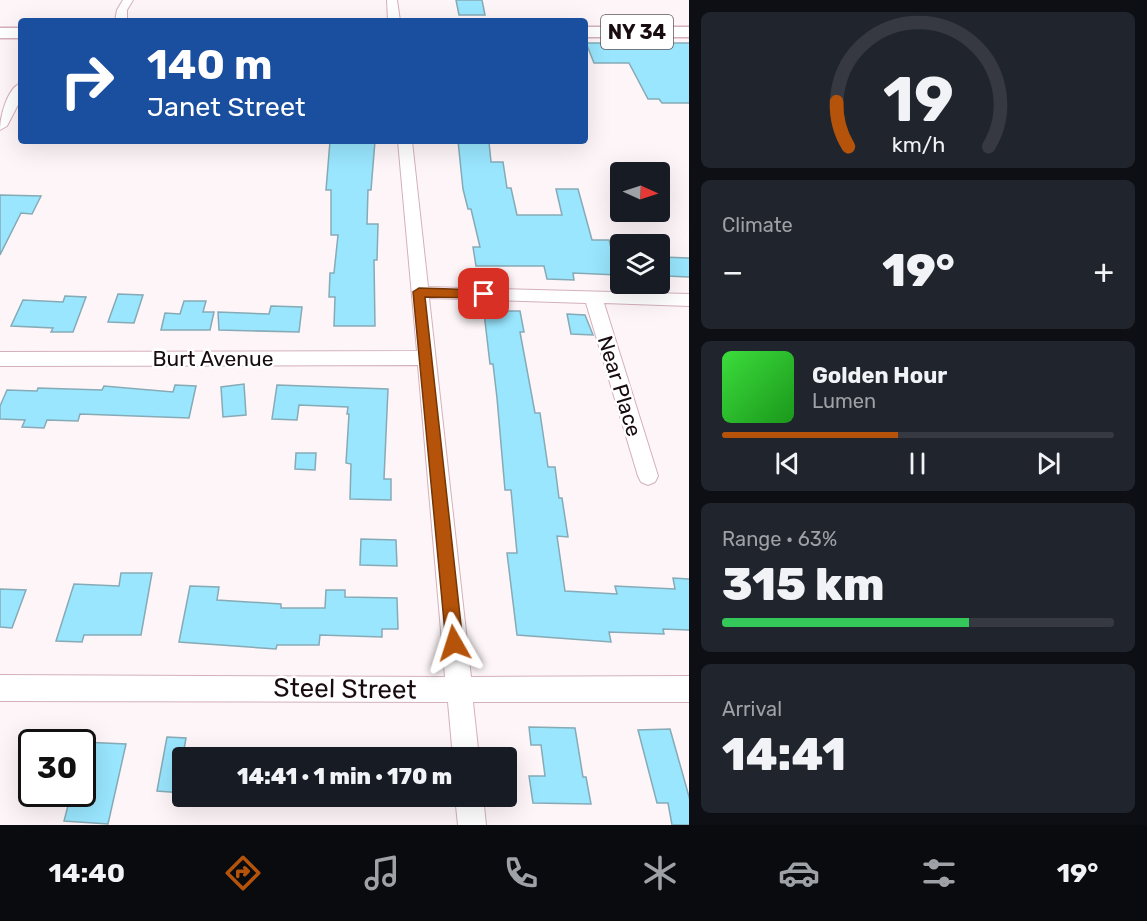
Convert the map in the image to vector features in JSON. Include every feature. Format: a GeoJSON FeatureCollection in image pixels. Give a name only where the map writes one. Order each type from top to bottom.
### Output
{"type":"FeatureCollection","features":[{"type":"Feature","properties":{"kind":"main road","name":"NY 34"},"geometry":{"type":"LineString","coordinates":[[588,32],[689,32]]}},
{"type":"Feature","properties":{"kind":"main road"},"geometry":{"type":"LineString","coordinates":[[0,33],[18,33]]}},
{"type":"Feature","properties":{"kind":"street"},"geometry":{"type":"LineString","coordinates":[[121,18],[122,10],[128,0]]}},
{"type":"Feature","properties":{"kind":"street"},"geometry":{"type":"LineString","coordinates":[[392,0],[394,18]]}},
{"type":"Feature","properties":{"kind":"street"},"geometry":{"type":"LineString","coordinates":[[0,126],[18,93]]}},
{"type":"Feature","properties":{"kind":"street"},"geometry":{"type":"LineString","coordinates":[[405,144],[465,747]]}},
{"type":"Feature","properties":{"kind":"street"},"geometry":{"type":"LineString","coordinates":[[419,292],[689,300]]}},
{"type":"Feature","properties":{"kind":"street","name":"Near Place"},"geometry":{"type":"LineString","coordinates":[[593,297],[648,476]]}},
{"type":"Feature","properties":{"kind":"street","name":"Burt Avenue"},"geometry":{"type":"LineString","coordinates":[[0,359],[426,358]]}},
{"type":"Feature","properties":{"kind":"street","name":"Steel Street"},"geometry":{"type":"LineString","coordinates":[[0,688],[319,687],[459,691],[689,689]]}},
{"type":"Feature","properties":{"kind":"street"},"geometry":{"type":"LineString","coordinates":[[470,807],[472,825]]}},
{"type":"Feature","properties":{"kind":"building"},"geometry":{"type":"Polygon","coordinates":[[[456,0],[482,0],[485,15],[459,15],[456,0]]]}},
{"type":"Feature","properties":{"kind":"building"},"geometry":{"type":"Polygon","coordinates":[[[588,43],[689,43],[689,103],[662,103],[659,99],[648,99],[629,63],[594,63],[588,43]]]}},
{"type":"Feature","properties":{"kind":"building"},"geometry":{"type":"Polygon","coordinates":[[[330,144],[375,144],[371,190],[368,190],[367,224],[378,224],[377,260],[374,260],[375,326],[334,326],[335,297],[329,297],[330,273],[334,273],[338,235],[331,235],[331,190],[326,190],[330,144]]]}},
{"type":"Feature","properties":{"kind":"building"},"geometry":{"type":"Polygon","coordinates":[[[458,144],[489,144],[491,162],[503,162],[507,188],[511,188],[517,215],[562,215],[556,189],[578,189],[592,240],[609,240],[610,275],[573,273],[574,280],[547,279],[544,266],[476,266],[473,247],[480,247],[471,209],[468,209],[463,189],[458,144]]]}},
{"type":"Feature","properties":{"kind":"building"},"geometry":{"type":"Polygon","coordinates":[[[0,195],[41,196],[32,214],[21,213],[0,255],[0,195]]]}},
{"type":"Feature","properties":{"kind":"building"},"geometry":{"type":"Polygon","coordinates":[[[670,257],[689,258],[689,277],[670,276],[670,257]]]}},
{"type":"Feature","properties":{"kind":"building"},"geometry":{"type":"Polygon","coordinates":[[[118,294],[143,295],[134,323],[108,322],[118,294]]]}},
{"type":"Feature","properties":{"kind":"building"},"geometry":{"type":"Polygon","coordinates":[[[65,296],[86,297],[73,332],[51,332],[53,328],[11,326],[23,300],[63,302],[65,296]]]}},
{"type":"Feature","properties":{"kind":"building"},"geometry":{"type":"Polygon","coordinates":[[[184,301],[206,301],[203,312],[214,312],[210,330],[161,330],[165,313],[180,314],[184,301]]]}},
{"type":"Feature","properties":{"kind":"building"},"geometry":{"type":"Polygon","coordinates":[[[483,304],[500,304],[501,311],[520,311],[524,332],[520,332],[535,413],[540,413],[548,467],[555,467],[559,498],[562,498],[568,537],[557,536],[565,591],[617,594],[615,586],[675,589],[673,578],[689,579],[689,630],[663,629],[664,634],[609,632],[611,642],[517,635],[507,553],[517,553],[511,490],[505,490],[493,364],[490,364],[483,304]]]}},
{"type":"Feature","properties":{"kind":"building"},"geometry":{"type":"Polygon","coordinates":[[[271,306],[302,307],[299,332],[219,330],[218,312],[269,314],[271,306]]]}},
{"type":"Feature","properties":{"kind":"building"},"geometry":{"type":"Polygon","coordinates":[[[567,314],[585,315],[593,335],[571,334],[567,314]]]}},
{"type":"Feature","properties":{"kind":"building"},"geometry":{"type":"Polygon","coordinates":[[[244,384],[246,415],[223,417],[221,387],[244,384]]]}},
{"type":"Feature","properties":{"kind":"building"},"geometry":{"type":"Polygon","coordinates":[[[175,385],[196,386],[189,418],[80,414],[78,421],[47,420],[44,428],[22,427],[25,420],[0,419],[0,406],[7,390],[37,391],[38,388],[102,390],[104,386],[173,392],[175,385]]]}},
{"type":"Feature","properties":{"kind":"building"},"geometry":{"type":"Polygon","coordinates":[[[277,385],[388,389],[384,479],[391,479],[391,500],[350,499],[351,464],[346,463],[348,407],[299,405],[297,420],[272,419],[277,385]]]}},
{"type":"Feature","properties":{"kind":"building"},"geometry":{"type":"Polygon","coordinates":[[[296,453],[316,453],[315,470],[295,469],[296,453]]]}},
{"type":"Feature","properties":{"kind":"building"},"geometry":{"type":"Polygon","coordinates":[[[361,539],[396,540],[397,566],[360,565],[361,539]]]}},
{"type":"Feature","properties":{"kind":"building"},"geometry":{"type":"Polygon","coordinates":[[[121,573],[152,573],[141,635],[84,635],[82,642],[56,641],[74,584],[119,586],[121,573]]]}},
{"type":"Feature","properties":{"kind":"building"},"geometry":{"type":"Polygon","coordinates":[[[190,586],[219,587],[217,600],[281,604],[281,608],[325,608],[326,590],[345,590],[345,597],[397,598],[398,629],[382,629],[382,637],[320,635],[319,645],[277,645],[276,649],[179,642],[190,586]]]}},
{"type":"Feature","properties":{"kind":"building"},"geometry":{"type":"Polygon","coordinates":[[[0,589],[26,590],[12,628],[0,627],[0,589]]]}},
{"type":"Feature","properties":{"kind":"building"},"geometry":{"type":"Polygon","coordinates":[[[529,727],[575,728],[583,777],[586,777],[591,804],[533,803],[529,776],[545,776],[541,745],[531,745],[529,727]]]}},
{"type":"Feature","properties":{"kind":"building"},"geometry":{"type":"Polygon","coordinates":[[[670,729],[689,796],[689,825],[672,825],[668,803],[657,803],[638,730],[670,729]]]}},
{"type":"Feature","properties":{"kind":"building"},"geometry":{"type":"Polygon","coordinates":[[[167,737],[186,738],[184,747],[172,747],[172,792],[157,791],[167,737]]]}},
{"type":"Feature","properties":{"kind":"building"},"geometry":{"type":"Polygon","coordinates":[[[96,743],[126,744],[108,824],[64,821],[68,807],[96,807],[96,743]]]}},
{"type":"Feature","properties":{"kind":"route"},"geometry":{"type":"LineString","coordinates":[[454,643],[419,292],[484,294]]}}]}
